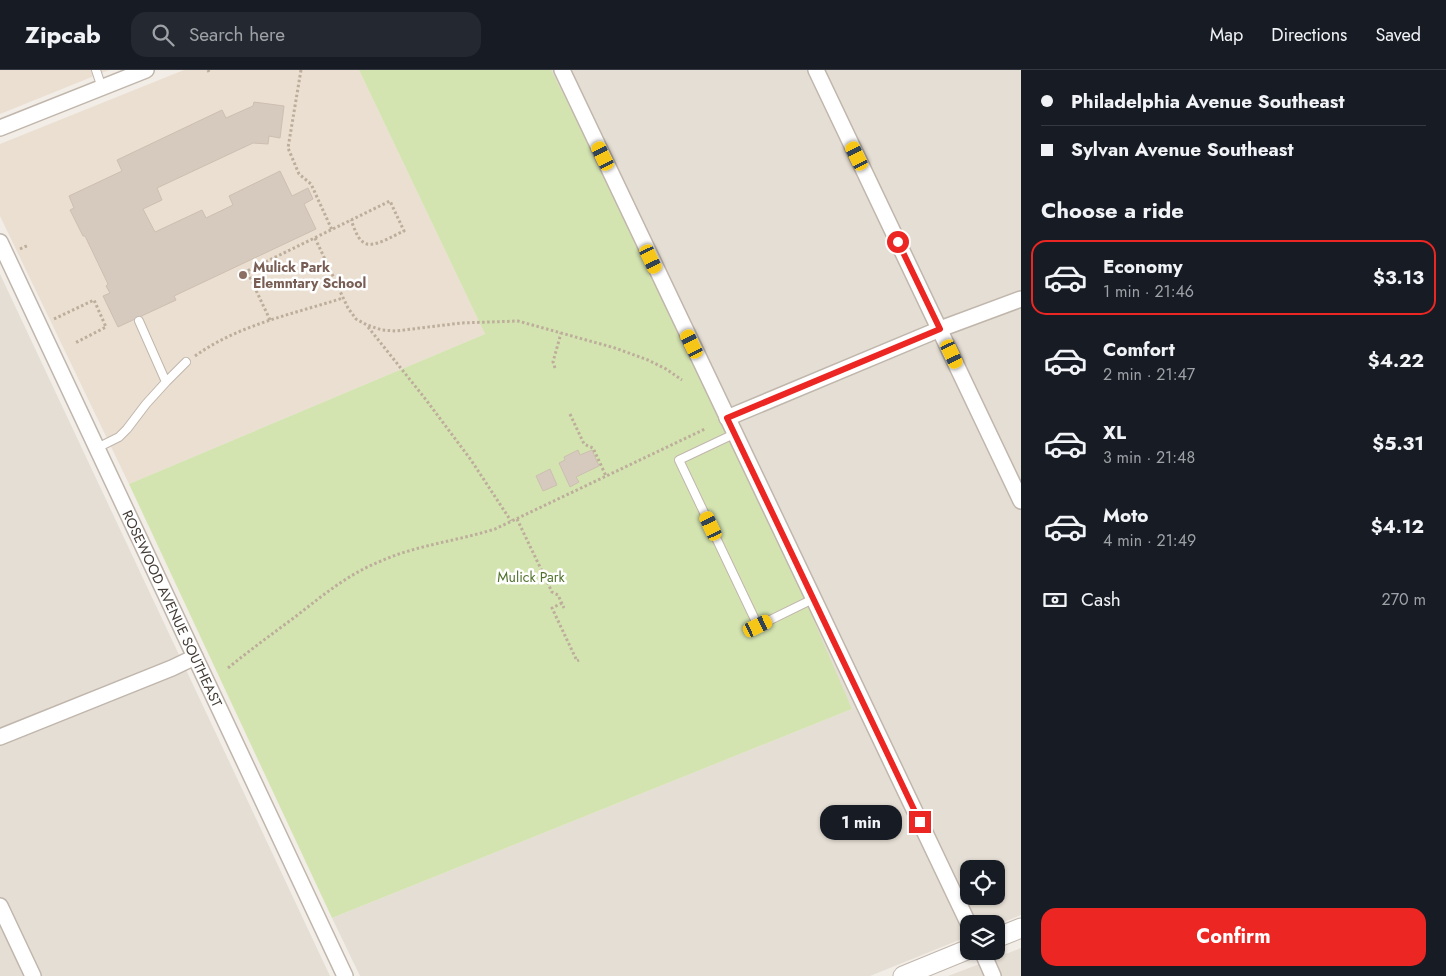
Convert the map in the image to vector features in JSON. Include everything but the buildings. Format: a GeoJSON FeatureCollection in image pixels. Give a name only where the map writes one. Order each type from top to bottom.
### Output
{"type":"FeatureCollection","features":[{"type":"Feature","properties":{"kind":"street"},"geometry":{"type":"LineString","coordinates":[[0,128],[146,70]]}},
{"type":"Feature","properties":{"kind":"street"},"geometry":{"type":"LineString","coordinates":[[562,70],[965,915]]}},
{"type":"Feature","properties":{"kind":"street"},"geometry":{"type":"LineString","coordinates":[[816,70],[1021,501]]}},
{"type":"Feature","properties":{"kind":"street","name":"ROSEWOOD AVENUE SOUTHEAST"},"geometry":{"type":"LineString","coordinates":[[0,242],[345,976]]}},
{"type":"Feature","properties":{"kind":"street"},"geometry":{"type":"LineString","coordinates":[[727,418],[940,329],[1021,299]]}},
{"type":"Feature","properties":{"kind":"street"},"geometry":{"type":"LineString","coordinates":[[0,737],[195,657]]}},
{"type":"Feature","properties":{"kind":"street"},"geometry":{"type":"LineString","coordinates":[[0,906],[33,976]]}},
{"type":"Feature","properties":{"kind":"street"},"geometry":{"type":"LineString","coordinates":[[1005,934],[1021,928]]}},
{"type":"Feature","properties":{"kind":"street"},"geometry":{"type":"LineString","coordinates":[[903,976],[960,953]]}},
{"type":"Feature","properties":{"kind":"street"},"geometry":{"type":"LineString","coordinates":[[986,960],[994,976]]}},
{"type":"Feature","properties":{"kind":"lane"},"geometry":{"type":"LineString","coordinates":[[96,70],[102,88]]}},
{"type":"Feature","properties":{"kind":"lane"},"geometry":{"type":"LineString","coordinates":[[138,321],[166,382]]}},
{"type":"Feature","properties":{"kind":"lane"},"geometry":{"type":"LineString","coordinates":[[96,448],[119,437],[166,382],[186,362]]}},
{"type":"Feature","properties":{"kind":"lane"},"geometry":{"type":"LineString","coordinates":[[734,434],[679,460],[758,626],[813,599]]}},
{"type":"Feature","properties":{"kind":"path"},"geometry":{"type":"LineString","coordinates":[[301,70],[288,148],[299,174],[311,184],[332,230]]}},
{"type":"Feature","properties":{"kind":"path"},"geometry":{"type":"LineString","coordinates":[[270,320],[247,271],[332,230],[351,220],[390,201],[404,231],[375,245],[368,245],[362,242],[351,220]]}},
{"type":"Feature","properties":{"kind":"path"},"geometry":{"type":"LineString","coordinates":[[315,238],[348,308],[356,319],[367,325],[396,332],[461,323],[518,321],[615,348],[648,360],[682,380]]}},
{"type":"Feature","properties":{"kind":"path"},"geometry":{"type":"LineString","coordinates":[[186,362],[225,338],[270,320],[343,298]]}},
{"type":"Feature","properties":{"kind":"path"},"geometry":{"type":"LineString","coordinates":[[40,326],[94,300],[106,327],[75,343]]}},
{"type":"Feature","properties":{"kind":"path"},"geometry":{"type":"LineString","coordinates":[[367,325],[471,460],[511,521]]}},
{"type":"Feature","properties":{"kind":"path"},"geometry":{"type":"LineString","coordinates":[[555,368],[553,362],[561,333]]}},
{"type":"Feature","properties":{"kind":"path"},"geometry":{"type":"LineString","coordinates":[[570,414],[584,444],[593,448],[606,476]]}},
{"type":"Feature","properties":{"kind":"path"},"geometry":{"type":"LineString","coordinates":[[228,668],[322,595],[352,575],[380,561],[418,548],[495,529],[705,429]]}},
{"type":"Feature","properties":{"kind":"path"},"geometry":{"type":"LineString","coordinates":[[517,519],[552,592],[558,595],[564,608]]}},
{"type":"Feature","properties":{"kind":"path"},"geometry":{"type":"LineString","coordinates":[[562,603],[552,608],[577,661],[579,660]]}},
{"type":"Feature","properties":{"kind":"shaded area"},"geometry":{"type":"Polygon","coordinates":[[[0,70],[109,70],[0,114],[0,70]]]}},
{"type":"Feature","properties":{"kind":"shaded area","name":"Mulick Park Elemntary School"},"geometry":{"type":"Polygon","coordinates":[[[184,70],[359,70],[485,334],[129,484],[0,216],[0,144],[184,70]]]}},
{"type":"Feature","properties":{"kind":"shaded area"},"geometry":{"type":"Polygon","coordinates":[[[547,70],[1021,70],[1021,915],[1005,921],[1005,915],[960,915],[960,940],[870,976],[360,976],[332,918],[852,709],[547,70]]]}},
{"type":"Feature","properties":{"kind":"shaded area"},"geometry":{"type":"Polygon","coordinates":[[[0,274],[330,976],[0,976],[0,274]]]}},
{"type":"Feature","properties":{"kind":"shaded area"},"geometry":{"type":"Polygon","coordinates":[[[1021,948],[1021,976],[948,976],[990,960],[1005,960],[1005,954],[1021,948]]]}},
{"type":"Feature","properties":{"kind":"green space","name":"Mulick Park"},"geometry":{"type":"Polygon","coordinates":[[[359,70],[551,70],[716,394],[852,709],[332,918],[129,484],[485,334],[359,70]]]}},
{"type":"Feature","properties":{"kind":"place","name":"Mulick Park Elemntary School"},"geometry":{"type":"Point","coordinates":[243,275]}},
{"type":"Feature","properties":{"kind":"route"},"geometry":{"type":"LineString","coordinates":[[898,242],[940,329],[727,418],[920,822]]}}]}
